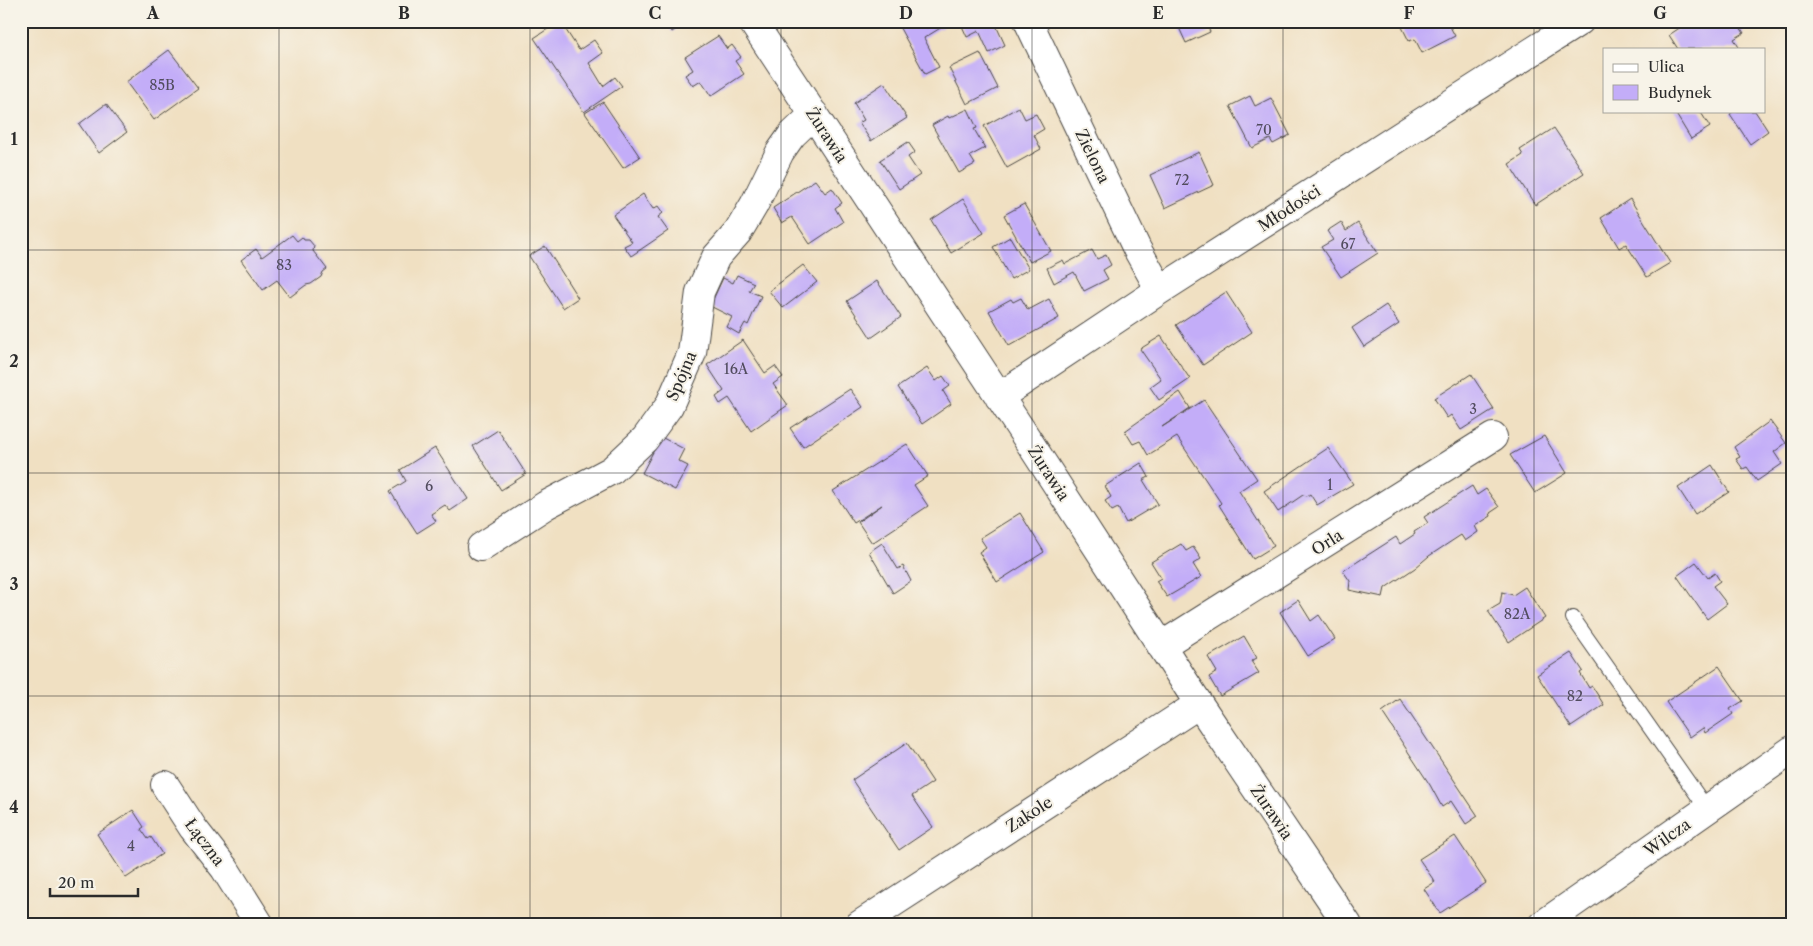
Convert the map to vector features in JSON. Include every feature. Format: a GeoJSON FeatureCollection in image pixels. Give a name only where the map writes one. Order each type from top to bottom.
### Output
{"type":"FeatureCollection","features":[{"type":"Feature","properties":{"kind":"street","name":"Żurawia"},"geometry":{"type":"LineString","coordinates":[[752,21],[1198,704],[1348,925]]}},
{"type":"Feature","properties":{"kind":"street","name":"Zielona"},"geometry":{"type":"LineString","coordinates":[[1028,21],[1137,249],[1160,290]]}},
{"type":"Feature","properties":{"kind":"street","name":"Młodości"},"geometry":{"type":"LineString","coordinates":[[999,397],[1160,290],[1580,21]]}},
{"type":"Feature","properties":{"kind":"street","name":"Spójna"},"geometry":{"type":"LineString","coordinates":[[481,547],[546,505],[612,470],[645,439],[669,406],[692,353],[700,292],[716,256],[738,232],[754,205],[780,152],[792,135],[814,114]]}},
{"type":"Feature","properties":{"kind":"street","name":"Orla"},"geometry":{"type":"LineString","coordinates":[[1161,646],[1493,437]]}},
{"type":"Feature","properties":{"kind":"street","name":"Zakole"},"geometry":{"type":"LineString","coordinates":[[859,925],[1198,704]]}},
{"type":"Feature","properties":{"kind":"street","name":"Wilcza"},"geometry":{"type":"LineString","coordinates":[[1542,925],[1792,750]]}},
{"type":"Feature","properties":{"kind":"street","name":"Łączna"},"geometry":{"type":"LineString","coordinates":[[165,785],[193,828],[225,869],[260,925]]}},
{"type":"Feature","properties":{"kind":"lane"},"geometry":{"type":"LineString","coordinates":[[1573,618],[1707,809]]}},
{"type":"Feature","properties":{"kind":"building"},"geometry":{"type":"Polygon","coordinates":[[[560,21],[579,50],[594,40],[603,53],[589,63],[603,86],[615,77],[622,86],[584,112],[534,38],[560,21]]]}},
{"type":"Feature","properties":{"kind":"building"},"geometry":{"type":"Polygon","coordinates":[[[665,21],[688,21],[672,32],[665,21]]]}},
{"type":"Feature","properties":{"kind":"building"},"geometry":{"type":"Polygon","coordinates":[[[847,21],[866,21],[852,29],[847,21]]]}},
{"type":"Feature","properties":{"kind":"building"},"geometry":{"type":"Polygon","coordinates":[[[896,21],[922,21],[926,28],[938,21],[946,21],[947,24],[924,38],[939,67],[925,74],[896,21]]]}},
{"type":"Feature","properties":{"kind":"building"},"geometry":{"type":"Polygon","coordinates":[[[972,21],[994,21],[1005,45],[989,53],[979,31],[967,37],[962,26],[972,21]]]}},
{"type":"Feature","properties":{"kind":"building"},"geometry":{"type":"Polygon","coordinates":[[[1176,21],[1205,21],[1210,32],[1186,43],[1176,21]]]}},
{"type":"Feature","properties":{"kind":"building"},"geometry":{"type":"Polygon","coordinates":[[[1399,21],[1447,21],[1455,36],[1422,53],[1415,39],[1409,41],[1399,21]]]}},
{"type":"Feature","properties":{"kind":"building"},"geometry":{"type":"Polygon","coordinates":[[[1677,21],[1736,21],[1744,33],[1734,39],[1739,48],[1677,48],[1669,35],[1681,27],[1677,21]]]}},
{"type":"Feature","properties":{"kind":"building"},"geometry":{"type":"Polygon","coordinates":[[[718,36],[727,49],[732,45],[741,57],[735,61],[744,74],[711,96],[701,81],[693,86],[685,75],[693,70],[685,57],[718,36]]]}},
{"type":"Feature","properties":{"kind":"building"},"geometry":{"type":"Polygon","coordinates":[[[169,50],[198,88],[154,120],[126,82],[169,50]]]}},
{"type":"Feature","properties":{"kind":"building"},"geometry":{"type":"Polygon","coordinates":[[[980,53],[998,88],[967,104],[949,68],[980,53]]]}},
{"type":"Feature","properties":{"kind":"building"},"geometry":{"type":"Polygon","coordinates":[[[884,83],[907,118],[871,141],[859,123],[864,120],[854,103],[884,83]]]}},
{"type":"Feature","properties":{"kind":"building"},"geometry":{"type":"Polygon","coordinates":[[[1250,96],[1255,106],[1271,98],[1290,135],[1273,144],[1270,139],[1252,148],[1230,106],[1250,96]]]}},
{"type":"Feature","properties":{"kind":"building"},"geometry":{"type":"Polygon","coordinates":[[[603,102],[640,157],[623,168],[585,113],[603,102]]]}},
{"type":"Feature","properties":{"kind":"building"},"geometry":{"type":"Polygon","coordinates":[[[106,104],[127,132],[99,153],[79,124],[106,104]]]}},
{"type":"Feature","properties":{"kind":"building"},"geometry":{"type":"Polygon","coordinates":[[[1019,107],[1025,119],[1036,114],[1044,129],[1034,135],[1041,149],[1007,168],[984,126],[1019,107]]]}},
{"type":"Feature","properties":{"kind":"building"},"geometry":{"type":"Polygon","coordinates":[[[968,109],[977,128],[974,129],[985,148],[970,156],[975,164],[959,173],[932,125],[948,116],[949,118],[968,109]]]}},
{"type":"Feature","properties":{"kind":"building"},"geometry":{"type":"Polygon","coordinates":[[[1675,112],[1701,112],[1710,127],[1691,139],[1675,112]]]}},
{"type":"Feature","properties":{"kind":"building"},"geometry":{"type":"Polygon","coordinates":[[[1733,112],[1756,112],[1768,131],[1750,144],[1730,114],[1733,112]]]}},
{"type":"Feature","properties":{"kind":"building"},"geometry":{"type":"Polygon","coordinates":[[[1554,128],[1584,173],[1535,205],[1509,164],[1523,155],[1520,150],[1554,128]]]}},
{"type":"Feature","properties":{"kind":"building"},"geometry":{"type":"Polygon","coordinates":[[[908,142],[915,152],[908,157],[920,175],[899,189],[880,160],[908,142]]]}},
{"type":"Feature","properties":{"kind":"building"},"geometry":{"type":"Polygon","coordinates":[[[1199,152],[1214,185],[1165,208],[1150,175],[1199,152]]]}},
{"type":"Feature","properties":{"kind":"building"},"geometry":{"type":"Polygon","coordinates":[[[815,180],[825,193],[832,188],[842,203],[835,208],[843,222],[810,244],[792,217],[782,223],[773,208],[815,180]]]}},
{"type":"Feature","properties":{"kind":"building"},"geometry":{"type":"Polygon","coordinates":[[[643,194],[653,209],[658,206],[663,213],[658,217],[668,231],[631,256],[624,246],[632,242],[613,215],[643,194]]]}},
{"type":"Feature","properties":{"kind":"building"},"geometry":{"type":"Polygon","coordinates":[[[963,199],[984,233],[951,253],[931,220],[963,199]]]}},
{"type":"Feature","properties":{"kind":"building"},"geometry":{"type":"Polygon","coordinates":[[[1630,199],[1670,263],[1647,277],[1626,244],[1619,248],[1601,218],[1630,199]]]}},
{"type":"Feature","properties":{"kind":"building"},"geometry":{"type":"Polygon","coordinates":[[[1024,204],[1051,251],[1030,262],[1004,215],[1024,204]]]}},
{"type":"Feature","properties":{"kind":"building"},"geometry":{"type":"Polygon","coordinates":[[[1341,222],[1346,231],[1358,223],[1378,253],[1341,277],[1321,247],[1333,240],[1327,231],[1341,222]]]}},
{"type":"Feature","properties":{"kind":"building"},"geometry":{"type":"Polygon","coordinates":[[[292,235],[297,241],[302,237],[304,240],[309,240],[314,246],[313,251],[327,269],[321,277],[290,297],[277,280],[263,290],[241,260],[256,249],[262,257],[292,235]]]}},
{"type":"Feature","properties":{"kind":"building"},"geometry":{"type":"Polygon","coordinates":[[[1010,237],[1029,269],[1011,279],[993,247],[1010,237]]]}},
{"type":"Feature","properties":{"kind":"building"},"geometry":{"type":"Polygon","coordinates":[[[545,246],[578,298],[563,308],[529,256],[545,246]]]}},
{"type":"Feature","properties":{"kind":"building"},"geometry":{"type":"Polygon","coordinates":[[[1092,250],[1097,259],[1106,255],[1111,265],[1103,270],[1108,279],[1084,291],[1074,272],[1054,283],[1047,268],[1063,260],[1065,264],[1092,250]]]}},
{"type":"Feature","properties":{"kind":"building"},"geometry":{"type":"Polygon","coordinates":[[[803,265],[817,282],[783,308],[769,291],[803,265]]]}},
{"type":"Feature","properties":{"kind":"building"},"geometry":{"type":"Polygon","coordinates":[[[737,275],[754,283],[749,291],[761,296],[748,325],[745,323],[739,334],[727,327],[732,317],[710,306],[723,278],[733,283],[737,275]]]}},
{"type":"Feature","properties":{"kind":"building"},"geometry":{"type":"Polygon","coordinates":[[[877,281],[901,317],[871,338],[847,301],[877,281]]]}},
{"type":"Feature","properties":{"kind":"building"},"geometry":{"type":"Polygon","coordinates":[[[1226,292],[1252,332],[1203,365],[1176,325],[1226,292]]]}},
{"type":"Feature","properties":{"kind":"building"},"geometry":{"type":"Polygon","coordinates":[[[1021,298],[1028,310],[1049,299],[1059,318],[1009,346],[989,311],[1011,299],[1013,302],[1021,298]]]}},
{"type":"Feature","properties":{"kind":"building"},"geometry":{"type":"Polygon","coordinates":[[[1386,305],[1399,324],[1364,347],[1352,328],[1386,305]]]}},
{"type":"Feature","properties":{"kind":"building"},"geometry":{"type":"Polygon","coordinates":[[[1161,336],[1190,379],[1159,400],[1150,387],[1161,379],[1140,349],[1161,336]]]}},
{"type":"Feature","properties":{"kind":"building"},"geometry":{"type":"Polygon","coordinates":[[[743,340],[765,373],[775,366],[783,377],[773,384],[788,405],[751,431],[729,398],[720,404],[716,397],[724,391],[707,365],[743,340]]]}},
{"type":"Feature","properties":{"kind":"building"},"geometry":{"type":"Polygon","coordinates":[[[927,368],[936,381],[943,376],[950,386],[943,391],[951,404],[922,424],[898,387],[927,368]]]}},
{"type":"Feature","properties":{"kind":"building"},"geometry":{"type":"Polygon","coordinates":[[[1471,374],[1494,409],[1461,430],[1451,415],[1447,418],[1434,398],[1471,374]]]}},
{"type":"Feature","properties":{"kind":"building"},"geometry":{"type":"Polygon","coordinates":[[[850,389],[863,407],[803,447],[790,428],[850,389]]]}},
{"type":"Feature","properties":{"kind":"building"},"geometry":{"type":"Polygon","coordinates":[[[1180,392],[1190,408],[1162,427],[1204,400],[1257,479],[1239,491],[1274,546],[1253,559],[1219,505],[1221,503],[1177,437],[1148,455],[1140,441],[1133,444],[1125,431],[1180,392]]]}},
{"type":"Feature","properties":{"kind":"building"},"geometry":{"type":"Polygon","coordinates":[[[1770,421],[1786,443],[1774,452],[1782,464],[1757,481],[1747,467],[1743,469],[1736,459],[1740,457],[1734,447],[1770,421]]]}},
{"type":"Feature","properties":{"kind":"building"},"geometry":{"type":"Polygon","coordinates":[[[498,430],[526,474],[501,490],[473,446],[498,430]]]}},
{"type":"Feature","properties":{"kind":"building"},"geometry":{"type":"Polygon","coordinates":[[[1544,436],[1567,473],[1535,493],[1510,455],[1544,436]]]}},
{"type":"Feature","properties":{"kind":"building"},"geometry":{"type":"Polygon","coordinates":[[[661,437],[684,449],[678,461],[688,466],[675,490],[642,473],[661,437]]]}},
{"type":"Feature","properties":{"kind":"building"},"geometry":{"type":"Polygon","coordinates":[[[907,444],[928,476],[914,485],[928,506],[872,543],[858,522],[882,505],[854,523],[833,491],[907,444]]]}},
{"type":"Feature","properties":{"kind":"building"},"geometry":{"type":"Polygon","coordinates":[[[435,448],[468,499],[450,511],[445,505],[431,514],[436,521],[417,533],[390,491],[406,481],[400,470],[435,448]]]}},
{"type":"Feature","properties":{"kind":"building"},"geometry":{"type":"Polygon","coordinates":[[[1328,448],[1353,484],[1317,505],[1310,494],[1307,496],[1303,495],[1278,512],[1264,491],[1328,448]]]}},
{"type":"Feature","properties":{"kind":"building"},"geometry":{"type":"Polygon","coordinates":[[[1141,463],[1149,477],[1143,480],[1158,504],[1126,523],[1118,508],[1112,511],[1105,501],[1111,497],[1105,486],[1141,463]]]}},
{"type":"Feature","properties":{"kind":"building"},"geometry":{"type":"Polygon","coordinates":[[[1712,465],[1729,492],[1695,514],[1678,488],[1712,465]]]}},
{"type":"Feature","properties":{"kind":"building"},"geometry":{"type":"Polygon","coordinates":[[[1472,486],[1477,495],[1486,489],[1499,507],[1490,513],[1491,516],[1475,526],[1478,532],[1465,541],[1461,535],[1429,556],[1385,588],[1383,597],[1349,590],[1350,581],[1343,571],[1396,537],[1400,544],[1428,523],[1424,517],[1472,486]]]}},
{"type":"Feature","properties":{"kind":"building"},"geometry":{"type":"Polygon","coordinates":[[[1020,513],[1044,552],[997,582],[979,552],[986,547],[980,538],[1020,513]]]}},
{"type":"Feature","properties":{"kind":"building"},"geometry":{"type":"Polygon","coordinates":[[[882,543],[898,569],[903,566],[911,581],[893,593],[869,552],[882,543]]]}},
{"type":"Feature","properties":{"kind":"building"},"geometry":{"type":"Polygon","coordinates":[[[1181,544],[1186,551],[1193,547],[1201,559],[1193,564],[1201,577],[1167,597],[1156,581],[1161,578],[1151,562],[1181,544]]]}},
{"type":"Feature","properties":{"kind":"building"},"geometry":{"type":"Polygon","coordinates":[[[1696,562],[1708,578],[1715,573],[1720,581],[1713,586],[1727,604],[1707,619],[1677,576],[1696,562]]]}},
{"type":"Feature","properties":{"kind":"building"},"geometry":{"type":"Polygon","coordinates":[[[1525,587],[1545,618],[1509,642],[1488,611],[1500,604],[1502,592],[1513,595],[1525,587]]]}},
{"type":"Feature","properties":{"kind":"building"},"geometry":{"type":"Polygon","coordinates":[[[1298,600],[1311,621],[1319,615],[1335,639],[1308,656],[1280,612],[1298,600]]]}},
{"type":"Feature","properties":{"kind":"building"},"geometry":{"type":"Polygon","coordinates":[[[1244,636],[1257,658],[1251,661],[1259,673],[1220,696],[1209,677],[1217,672],[1208,657],[1244,636]]]}},
{"type":"Feature","properties":{"kind":"building"},"geometry":{"type":"Polygon","coordinates":[[[1571,653],[1583,671],[1580,673],[1589,688],[1592,686],[1604,705],[1571,727],[1537,675],[1571,653]]]}},
{"type":"Feature","properties":{"kind":"building"},"geometry":{"type":"Polygon","coordinates":[[[1719,666],[1743,701],[1730,709],[1733,714],[1705,733],[1703,728],[1690,737],[1666,702],[1719,666]]]}},
{"type":"Feature","properties":{"kind":"building"},"geometry":{"type":"Polygon","coordinates":[[[1400,699],[1478,816],[1466,824],[1451,801],[1442,807],[1430,785],[1382,712],[1400,699]]]}},
{"type":"Feature","properties":{"kind":"building"},"geometry":{"type":"Polygon","coordinates":[[[907,743],[933,782],[912,796],[933,827],[899,850],[852,780],[907,743]]]}},
{"type":"Feature","properties":{"kind":"building"},"geometry":{"type":"Polygon","coordinates":[[[133,810],[144,827],[141,829],[148,839],[151,837],[162,854],[126,878],[97,834],[133,810]]]}},
{"type":"Feature","properties":{"kind":"building"},"geometry":{"type":"Polygon","coordinates":[[[1455,836],[1486,883],[1440,913],[1424,889],[1435,882],[1419,859],[1455,836]]]}}]}
